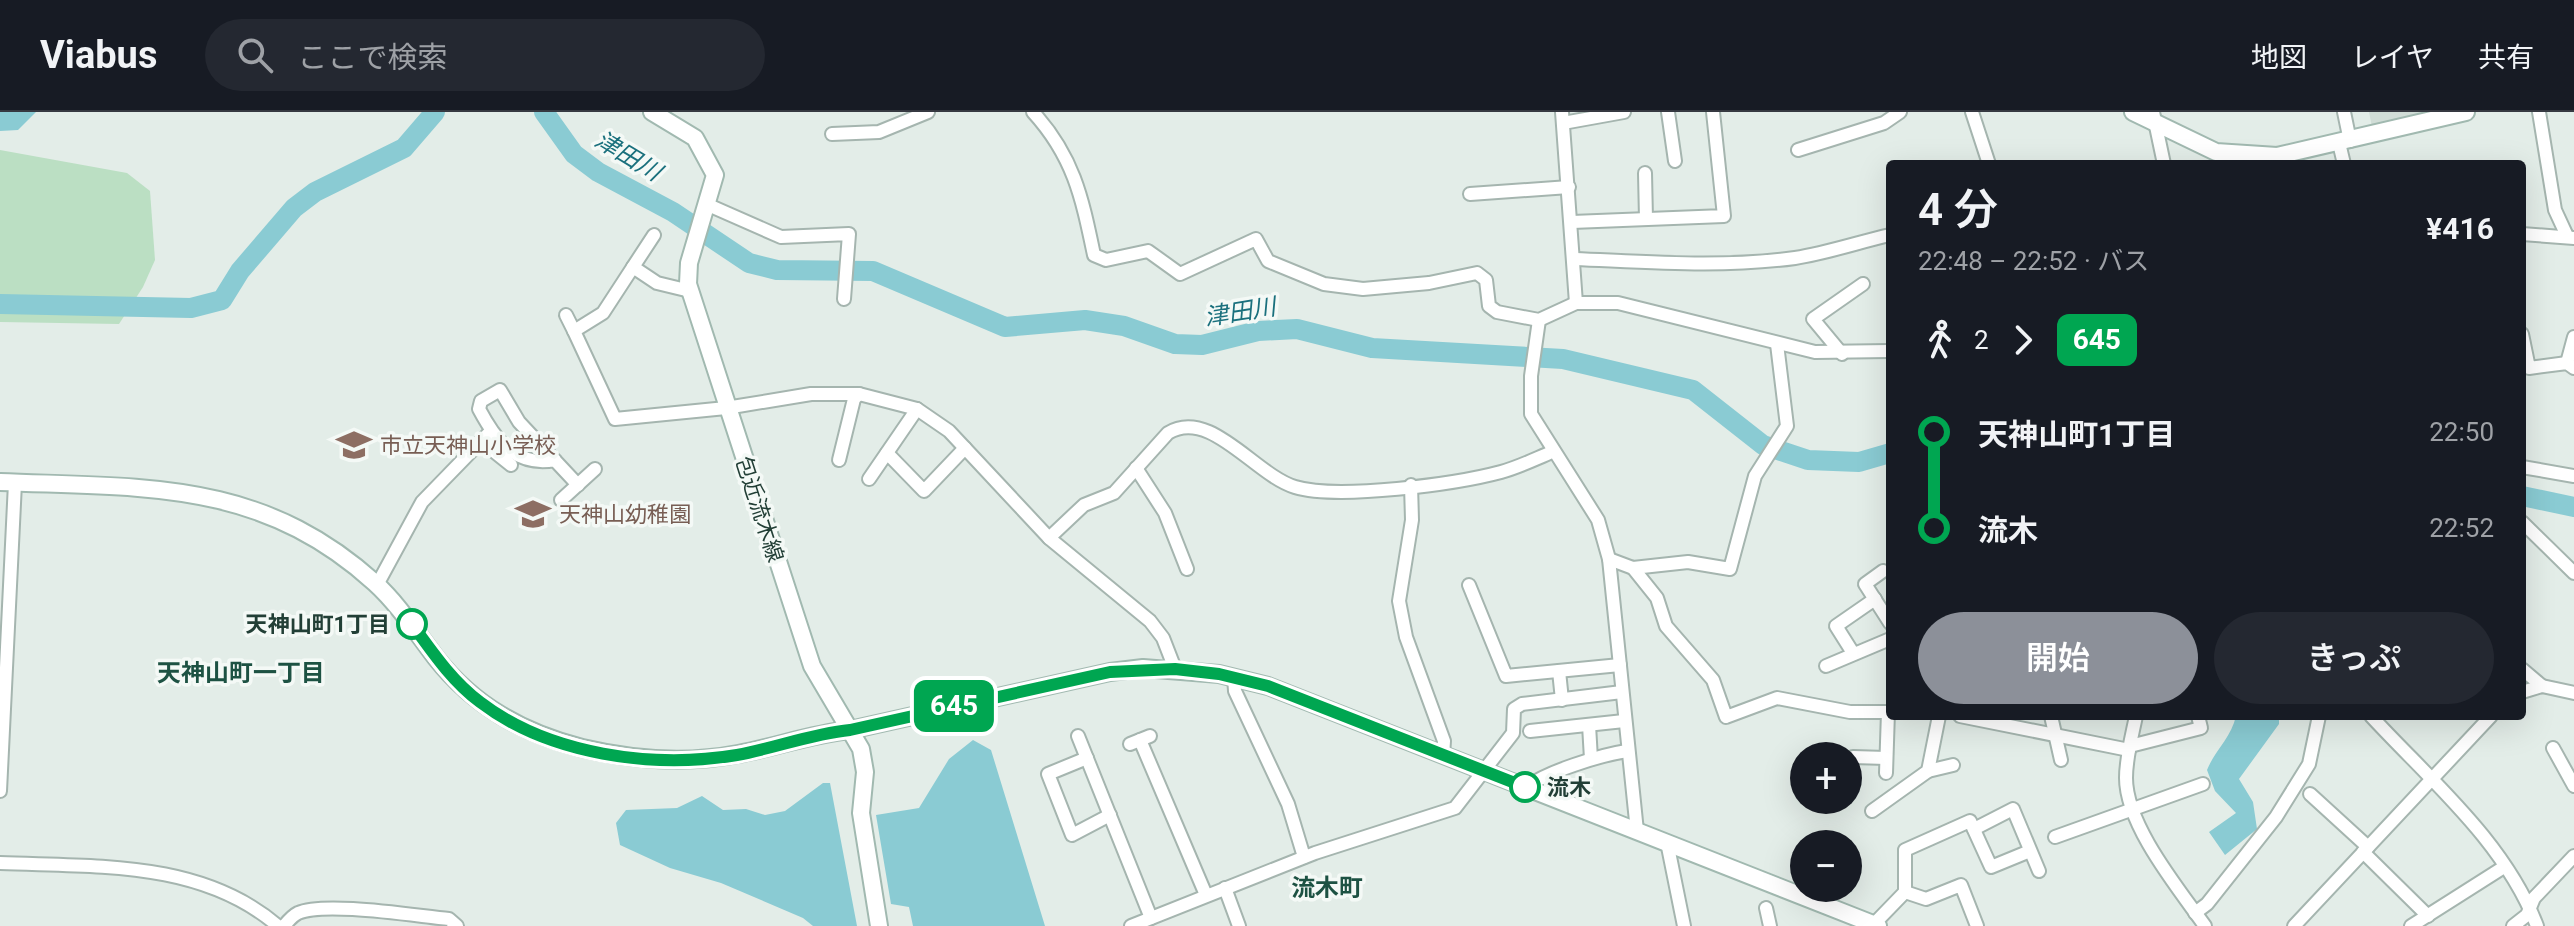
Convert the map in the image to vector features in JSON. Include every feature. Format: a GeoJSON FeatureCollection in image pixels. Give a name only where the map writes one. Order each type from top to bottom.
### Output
{"type":"FeatureCollection","features":[{"type":"Feature","properties":{"kind":"street","name":"包近流木線"},"geometry":{"type":"LineString","coordinates":[[652,112],[695,138],[707,155],[715,175],[689,263],[690,291],[812,666],[861,749],[865,772],[861,813],[879,926]]}},
{"type":"Feature","properties":{"kind":"street"},"geometry":{"type":"LineString","coordinates":[[832,134],[879,132],[928,112]]}},
{"type":"Feature","properties":{"kind":"street"},"geometry":{"type":"LineString","coordinates":[[1033,112],[1058,141],[1071,167],[1082,199],[1094,255],[1106,260],[1148,251],[1180,274],[1256,239],[1268,261],[1324,284],[1363,289],[1429,283],[1477,273],[1486,280],[1489,306],[1497,312],[1539,320],[1576,303],[1618,303],[1777,344],[1842,354],[1886,351]]}},
{"type":"Feature","properties":{"kind":"street"},"geometry":{"type":"LineString","coordinates":[[1576,303],[1562,117],[1624,112]]}},
{"type":"Feature","properties":{"kind":"street"},"geometry":{"type":"LineString","coordinates":[[1668,112],[1675,161]]}},
{"type":"Feature","properties":{"kind":"street"},"geometry":{"type":"LineString","coordinates":[[1572,222],[1724,216],[1713,112]]}},
{"type":"Feature","properties":{"kind":"street"},"geometry":{"type":"LineString","coordinates":[[1972,112],[1988,160]]}},
{"type":"Feature","properties":{"kind":"street"},"geometry":{"type":"LineString","coordinates":[[2133,112],[2154,118],[2216,152],[2244,156],[2277,156],[2466,112]]}},
{"type":"Feature","properties":{"kind":"street"},"geometry":{"type":"LineString","coordinates":[[2344,112],[2344,160]]}},
{"type":"Feature","properties":{"kind":"street"},"geometry":{"type":"LineString","coordinates":[[2539,112],[2555,210],[2570,237]]}},
{"type":"Feature","properties":{"kind":"street"},"geometry":{"type":"LineString","coordinates":[[1798,150],[1884,123],[1896,113]]}},
{"type":"Feature","properties":{"kind":"street"},"geometry":{"type":"LineString","coordinates":[[2154,118],[2163,160]]}},
{"type":"Feature","properties":{"kind":"street"},"geometry":{"type":"LineString","coordinates":[[1645,173],[1646,219]]}},
{"type":"Feature","properties":{"kind":"street"},"geometry":{"type":"LineString","coordinates":[[1470,194],[1569,187]]}},
{"type":"Feature","properties":{"kind":"street"},"geometry":{"type":"LineString","coordinates":[[705,208],[781,237],[849,234],[844,299]]}},
{"type":"Feature","properties":{"kind":"street"},"geometry":{"type":"LineString","coordinates":[[2570,237],[2574,224]]}},
{"type":"Feature","properties":{"kind":"street"},"geometry":{"type":"LineString","coordinates":[[574,331],[603,313],[654,235]]}},
{"type":"Feature","properties":{"kind":"street"},"geometry":{"type":"LineString","coordinates":[[2526,235],[2539,238],[2570,237]]}},
{"type":"Feature","properties":{"kind":"street"},"geometry":{"type":"LineString","coordinates":[[1575,259],[1671,266],[1797,258],[1886,236]]}},
{"type":"Feature","properties":{"kind":"street"},"geometry":{"type":"LineString","coordinates":[[633,267],[657,283],[690,291]]}},
{"type":"Feature","properties":{"kind":"street"},"geometry":{"type":"LineString","coordinates":[[1842,354],[1813,319],[1863,284]]}},
{"type":"Feature","properties":{"kind":"street"},"geometry":{"type":"LineString","coordinates":[[566,315],[615,419],[726,408],[811,394],[859,394],[917,409],[939,422],[1049,538],[1150,621],[1163,638],[1175,669]]}},
{"type":"Feature","properties":{"kind":"street"},"geometry":{"type":"LineString","coordinates":[[1539,320],[1531,376],[1531,414],[1552,452],[1598,520],[1609,559],[1637,831]]}},
{"type":"Feature","properties":{"kind":"street"},"geometry":{"type":"LineString","coordinates":[[2526,353],[2529,368],[2570,366],[2574,337]]}},
{"type":"Feature","properties":{"kind":"street"},"geometry":{"type":"LineString","coordinates":[[1609,559],[1633,568],[1688,562],[1730,569],[1755,476],[1764,457],[1787,426],[1777,344]]}},
{"type":"Feature","properties":{"kind":"street"},"geometry":{"type":"LineString","coordinates":[[555,460],[542,463],[517,457],[491,431],[479,409],[481,401],[500,390],[519,422],[555,460],[578,485]]}},
{"type":"Feature","properties":{"kind":"street"},"geometry":{"type":"LineString","coordinates":[[839,460],[854,399],[859,394]]}},
{"type":"Feature","properties":{"kind":"street"},"geometry":{"type":"LineString","coordinates":[[869,479],[917,409]]}},
{"type":"Feature","properties":{"kind":"street"},"geometry":{"type":"LineString","coordinates":[[1049,538],[1084,505],[1114,493],[1168,433],[1178,427],[1193,426],[1208,430],[1293,487],[1314,491],[1411,485],[1497,473],[1552,452]]}},
{"type":"Feature","properties":{"kind":"street"},"geometry":{"type":"LineString","coordinates":[[377,585],[422,502],[491,431]]}},
{"type":"Feature","properties":{"kind":"street"},"geometry":{"type":"LineString","coordinates":[[481,441],[511,465]]}},
{"type":"Feature","properties":{"kind":"street"},"geometry":{"type":"LineString","coordinates":[[887,453],[924,491],[965,448]]}},
{"type":"Feature","properties":{"kind":"street"},"geometry":{"type":"LineString","coordinates":[[1136,468],[1165,513],[1187,569]]}},
{"type":"Feature","properties":{"kind":"street"},"geometry":{"type":"LineString","coordinates":[[2526,468],[2574,476]]}},
{"type":"Feature","properties":{"kind":"street"},"geometry":{"type":"LineString","coordinates":[[561,500],[595,469]]}},
{"type":"Feature","properties":{"kind":"street"},"geometry":{"type":"LineString","coordinates":[[0,789],[7,482],[186,491],[240,504],[304,531],[377,585],[457,681],[479,701],[510,722],[547,737],[622,756],[683,759],[738,754],[823,732],[850,730],[1110,672],[1175,669],[1234,677],[1268,686],[1876,925],[1905,892],[1905,850],[1970,821],[1991,867],[2030,851]]}},
{"type":"Feature","properties":{"kind":"street"},"geometry":{"type":"LineString","coordinates":[[1411,485],[1412,520],[1399,601],[1406,637],[1444,741],[1443,755]]}},
{"type":"Feature","properties":{"kind":"street"},"geometry":{"type":"LineString","coordinates":[[2526,526],[2574,573]]}},
{"type":"Feature","properties":{"kind":"street"},"geometry":{"type":"LineString","coordinates":[[1633,568],[1657,598],[1666,626],[1713,680],[1726,717],[1777,698],[1850,712],[1886,712]]}},
{"type":"Feature","properties":{"kind":"street"},"geometry":{"type":"LineString","coordinates":[[1883,571],[1865,584],[1886,617]]}},
{"type":"Feature","properties":{"kind":"street"},"geometry":{"type":"LineString","coordinates":[[1469,585],[1506,676],[1620,665]]}},
{"type":"Feature","properties":{"kind":"street"},"geometry":{"type":"LineString","coordinates":[[1853,653],[1836,626],[1875,599]]}},
{"type":"Feature","properties":{"kind":"street"},"geometry":{"type":"LineString","coordinates":[[1826,666],[1853,653],[1886,645]]}},
{"type":"Feature","properties":{"kind":"street"},"geometry":{"type":"LineString","coordinates":[[1559,671],[1562,700]]}},
{"type":"Feature","properties":{"kind":"street"},"geometry":{"type":"LineString","coordinates":[[2526,672],[2542,686],[2574,693]]}},
{"type":"Feature","properties":{"kind":"street"},"geometry":{"type":"LineString","coordinates":[[1234,677],[1235,691],[1288,804],[1304,857]]}},
{"type":"Feature","properties":{"kind":"street"},"geometry":{"type":"LineString","coordinates":[[2526,691],[2542,686]]}},
{"type":"Feature","properties":{"kind":"street"},"geometry":{"type":"LineString","coordinates":[[1131,926],[1304,857],[1455,808],[1513,733],[1514,709],[1522,704],[1622,692]]}},
{"type":"Feature","properties":{"kind":"street"},"geometry":{"type":"LineString","coordinates":[[1886,773],[1888,720]]}},
{"type":"Feature","properties":{"kind":"street"},"geometry":{"type":"LineString","coordinates":[[1928,771],[1938,720]]}},
{"type":"Feature","properties":{"kind":"street"},"geometry":{"type":"LineString","coordinates":[[1981,720],[2129,748],[2201,728],[2199,720]]}},
{"type":"Feature","properties":{"kind":"street"},"geometry":{"type":"LineString","coordinates":[[2051,720],[2061,760]]}},
{"type":"Feature","properties":{"kind":"street"},"geometry":{"type":"LineString","coordinates":[[2135,720],[2126,780],[2131,807],[2143,833],[2205,926]]}},
{"type":"Feature","properties":{"kind":"street"},"geometry":{"type":"LineString","coordinates":[[2195,913],[2207,904],[2276,817],[2309,764],[2318,720]]}},
{"type":"Feature","properties":{"kind":"street"},"geometry":{"type":"LineString","coordinates":[[2375,720],[2475,824],[2530,907],[2537,926]]}},
{"type":"Feature","properties":{"kind":"street"},"geometry":{"type":"LineString","coordinates":[[2294,926],[2487,720]]}},
{"type":"Feature","properties":{"kind":"street"},"geometry":{"type":"LineString","coordinates":[[1530,731],[1624,721]]}},
{"type":"Feature","properties":{"kind":"street"},"geometry":{"type":"LineString","coordinates":[[1589,725],[1591,759]]}},
{"type":"Feature","properties":{"kind":"street"},"geometry":{"type":"LineString","coordinates":[[1078,736],[1151,918]]}},
{"type":"Feature","properties":{"kind":"street"},"geometry":{"type":"LineString","coordinates":[[1140,740],[1206,895]]}},
{"type":"Feature","properties":{"kind":"street"},"geometry":{"type":"LineString","coordinates":[[2553,748],[2574,786]]}},
{"type":"Feature","properties":{"kind":"street"},"geometry":{"type":"LineString","coordinates":[[1526,788],[1543,776],[1591,759],[1627,751]]}},
{"type":"Feature","properties":{"kind":"street"},"geometry":{"type":"LineString","coordinates":[[1862,757],[1886,758]]}},
{"type":"Feature","properties":{"kind":"street"},"geometry":{"type":"LineString","coordinates":[[1087,758],[1048,774],[1072,835],[1110,815]]}},
{"type":"Feature","properties":{"kind":"street"},"geometry":{"type":"LineString","coordinates":[[1872,811],[1928,771],[1953,765]]}},
{"type":"Feature","properties":{"kind":"street"},"geometry":{"type":"LineString","coordinates":[[2055,837],[2131,807],[2203,784]]}},
{"type":"Feature","properties":{"kind":"street"},"geometry":{"type":"LineString","coordinates":[[2310,794],[2428,916]]}},
{"type":"Feature","properties":{"kind":"street"},"geometry":{"type":"LineString","coordinates":[[1974,829],[2013,809],[2039,871]]}},
{"type":"Feature","properties":{"kind":"street"},"geometry":{"type":"LineString","coordinates":[[1667,842],[1684,926]]}},
{"type":"Feature","properties":{"kind":"street"},"geometry":{"type":"LineString","coordinates":[[2513,926],[2527,915],[2534,898],[2574,856]]}},
{"type":"Feature","properties":{"kind":"street"},"geometry":{"type":"LineString","coordinates":[[0,863],[142,869],[181,877],[251,905],[281,926],[295,914],[308,911],[374,912],[449,919],[457,926]]}},
{"type":"Feature","properties":{"kind":"street"},"geometry":{"type":"LineString","coordinates":[[2411,926],[2504,867]]}},
{"type":"Feature","properties":{"kind":"street"},"geometry":{"type":"LineString","coordinates":[[1905,892],[1926,899],[1961,885],[1977,926]]}},
{"type":"Feature","properties":{"kind":"street"},"geometry":{"type":"LineString","coordinates":[[1225,888],[1239,926]]}},
{"type":"Feature","properties":{"kind":"street"},"geometry":{"type":"LineString","coordinates":[[1766,908],[1770,926]]}},
{"type":"Feature","properties":{"kind":"shaded area"},"geometry":{"type":"Polygon","coordinates":[[[2369,112],[2431,112],[2372,127],[2369,112]]]}},
{"type":"Feature","properties":{"kind":"green space"},"geometry":{"type":"Polygon","coordinates":[[[0,150],[127,173],[150,191],[155,260],[143,287],[119,324],[0,322],[0,150]]]}},
{"type":"Feature","properties":{"kind":"water"},"geometry":{"type":"Polygon","coordinates":[[[0,112],[36,112],[18,130],[0,131],[0,112]]]}},
{"type":"Feature","properties":{"kind":"water"},"geometry":{"type":"Polygon","coordinates":[[[2234,720],[2279,720],[2239,779],[2253,802],[2257,829],[2225,855],[2209,832],[2236,813],[2215,791],[2207,770],[2234,720]]]}},
{"type":"Feature","properties":{"kind":"water"},"geometry":{"type":"Polygon","coordinates":[[[973,740],[991,750],[1045,926],[913,926],[909,907],[891,904],[876,815],[919,808],[949,759],[973,740]]]}},
{"type":"Feature","properties":{"kind":"water"},"geometry":{"type":"Polygon","coordinates":[[[823,783],[830,783],[857,926],[813,926],[803,918],[721,883],[670,868],[620,845],[616,823],[626,810],[677,808],[702,796],[723,810],[746,809],[765,815],[785,811],[823,783]]]}},
{"type":"Feature","properties":{"kind":"waterway","name":"津田川"},"geometry":{"type":"LineString","coordinates":[[0,304],[191,308],[222,300],[240,271],[294,208],[315,192],[404,148],[435,112]]}},
{"type":"Feature","properties":{"kind":"waterway","name":"津田川"},"geometry":{"type":"LineString","coordinates":[[544,112],[574,154],[598,172],[673,212],[749,263],[777,270],[873,271],[1005,327],[1085,320],[1124,326],[1175,344],[1202,345],[1258,331],[1297,329],[1372,348],[1563,359],[1693,390],[1763,445],[1808,460],[1859,462],[1886,454]]}},
{"type":"Feature","properties":{"kind":"waterway","name":"津田川"},"geometry":{"type":"LineString","coordinates":[[2526,497],[2574,507]]}},
{"type":"Feature","properties":{"kind":"bus line","name":"645"},"geometry":{"type":"LineString","coordinates":[[412,624],[457,681],[499,715],[547,737],[622,756],[655,760],[738,754],[823,732],[850,730],[1110,672],[1143,668],[1175,669],[1219,674],[1268,686],[1525,787]]}},
{"type":"Feature","properties":{"kind":"place","name":"市立天神山小学校"},"geometry":{"type":"Point","coordinates":[354,445]}},
{"type":"Feature","properties":{"kind":"place","name":"天神山幼稚園"},"geometry":{"type":"Point","coordinates":[533,514]}},
{"type":"Feature","properties":{"kind":"place","name":"天神山町1丁目"},"geometry":{"type":"Point","coordinates":[412,624]}},
{"type":"Feature","properties":{"kind":"place","name":"流木"},"geometry":{"type":"Point","coordinates":[1525,787]}},
{"type":"Feature","properties":{"kind":"district","name":"天神山町一丁目"},"geometry":{"type":"Point","coordinates":[241,673]}},
{"type":"Feature","properties":{"kind":"district","name":"流木町"},"geometry":{"type":"Point","coordinates":[1327,888]}}]}
